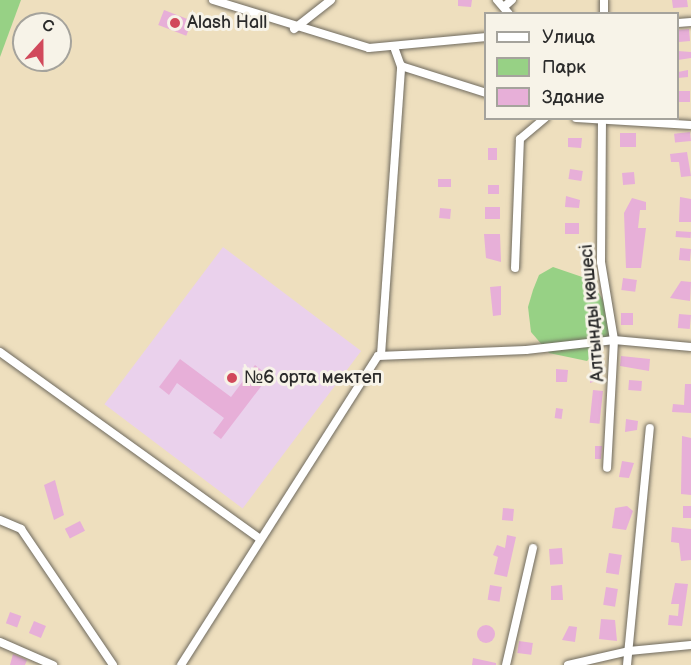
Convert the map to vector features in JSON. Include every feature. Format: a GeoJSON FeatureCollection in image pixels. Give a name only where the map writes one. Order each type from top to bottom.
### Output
{"type":"FeatureCollection","features":[{"type":"Feature","properties":{"kind":"street"},"geometry":{"type":"LineString","coordinates":[[213,0],[294,29],[369,48],[484,37]]}},
{"type":"Feature","properties":{"kind":"street"},"geometry":{"type":"LineString","coordinates":[[294,29],[331,0]]}},
{"type":"Feature","properties":{"kind":"street"},"geometry":{"type":"LineString","coordinates":[[497,0],[507,10],[512,0]]}},
{"type":"Feature","properties":{"kind":"street"},"geometry":{"type":"LineString","coordinates":[[181,665],[260,539],[381,356],[401,66],[394,47]]}},
{"type":"Feature","properties":{"kind":"street"},"geometry":{"type":"LineString","coordinates":[[401,66],[484,92]]}},
{"type":"Feature","properties":{"kind":"street"},"geometry":{"type":"LineString","coordinates":[[514,268],[520,139],[543,120]]}},
{"type":"Feature","properties":{"kind":"street"},"geometry":{"type":"LineString","coordinates":[[602,121],[691,125]]}},
{"type":"Feature","properties":{"kind":"street","name":"Алтынды көшесі"},"geometry":{"type":"LineString","coordinates":[[602,121],[601,262],[614,340],[607,468]]}},
{"type":"Feature","properties":{"kind":"street"},"geometry":{"type":"LineString","coordinates":[[381,356],[526,350],[614,340],[691,347]]}},
{"type":"Feature","properties":{"kind":"street"},"geometry":{"type":"LineString","coordinates":[[0,352],[260,539]]}},
{"type":"Feature","properties":{"kind":"street"},"geometry":{"type":"LineString","coordinates":[[627,665],[650,429]]}},
{"type":"Feature","properties":{"kind":"street"},"geometry":{"type":"LineString","coordinates":[[0,520],[21,529],[113,665]]}},
{"type":"Feature","properties":{"kind":"street"},"geometry":{"type":"LineString","coordinates":[[506,665],[533,548]]}},
{"type":"Feature","properties":{"kind":"street"},"geometry":{"type":"LineString","coordinates":[[0,642],[53,665]]}},
{"type":"Feature","properties":{"kind":"street"},"geometry":{"type":"LineString","coordinates":[[568,665],[629,651],[691,645]]}},
{"type":"Feature","properties":{"kind":"shaded area","name":"№6 орта мектеп"},"geometry":{"type":"Polygon","coordinates":[[[223,247],[361,351],[243,508],[104,404],[223,247]]]}},
{"type":"Feature","properties":{"kind":"green space"},"geometry":{"type":"Polygon","coordinates":[[[0,0],[21,0],[17,12],[12,12],[12,24],[0,57],[0,0]]]}},
{"type":"Feature","properties":{"kind":"green space"},"geometry":{"type":"Polygon","coordinates":[[[553,267],[591,280],[604,302],[610,336],[587,361],[549,353],[531,332],[528,307],[533,290],[539,275],[553,267]]]}},
{"type":"Feature","properties":{"kind":"building"},"geometry":{"type":"Polygon","coordinates":[[[458,0],[472,0],[471,7],[458,6],[458,0]]]}},
{"type":"Feature","properties":{"kind":"building"},"geometry":{"type":"Polygon","coordinates":[[[672,0],[687,0],[688,7],[673,8],[672,0]]]}},
{"type":"Feature","properties":{"kind":"building","name":"Alash Hall"},"geometry":{"type":"Polygon","coordinates":[[[164,10],[192,21],[186,36],[158,25],[164,10]]]}},
{"type":"Feature","properties":{"kind":"building"},"geometry":{"type":"Polygon","coordinates":[[[689,29],[690,41],[679,42],[679,30],[689,29]]]}},
{"type":"Feature","properties":{"kind":"building"},"geometry":{"type":"Polygon","coordinates":[[[679,51],[691,52],[691,58],[679,60],[679,51]]]}},
{"type":"Feature","properties":{"kind":"building"},"geometry":{"type":"Polygon","coordinates":[[[688,70],[688,77],[679,78],[679,72],[688,70]]]}},
{"type":"Feature","properties":{"kind":"building"},"geometry":{"type":"Polygon","coordinates":[[[679,91],[690,91],[690,102],[679,102],[679,91]]]}},
{"type":"Feature","properties":{"kind":"building"},"geometry":{"type":"Polygon","coordinates":[[[690,132],[691,141],[675,143],[674,134],[690,132]]]}},
{"type":"Feature","properties":{"kind":"building"},"geometry":{"type":"Polygon","coordinates":[[[620,133],[636,133],[636,147],[620,147],[620,133]]]}},
{"type":"Feature","properties":{"kind":"building"},"geometry":{"type":"Polygon","coordinates":[[[568,138],[582,138],[581,148],[568,147],[568,138]]]}},
{"type":"Feature","properties":{"kind":"building"},"geometry":{"type":"Polygon","coordinates":[[[488,148],[497,148],[497,160],[488,160],[488,148]]]}},
{"type":"Feature","properties":{"kind":"building"},"geometry":{"type":"Polygon","coordinates":[[[687,152],[691,176],[681,177],[679,162],[671,162],[670,154],[687,152]]]}},
{"type":"Feature","properties":{"kind":"building"},"geometry":{"type":"Polygon","coordinates":[[[570,169],[583,171],[581,181],[568,179],[570,169]]]}},
{"type":"Feature","properties":{"kind":"building"},"geometry":{"type":"Polygon","coordinates":[[[634,172],[635,184],[623,185],[622,173],[634,172]]]}},
{"type":"Feature","properties":{"kind":"building"},"geometry":{"type":"Polygon","coordinates":[[[438,179],[451,179],[451,187],[438,187],[438,179]]]}},
{"type":"Feature","properties":{"kind":"building"},"geometry":{"type":"Polygon","coordinates":[[[488,185],[499,185],[499,194],[488,194],[488,185]]]}},
{"type":"Feature","properties":{"kind":"building"},"geometry":{"type":"Polygon","coordinates":[[[566,196],[580,200],[579,208],[565,207],[566,196]]]}},
{"type":"Feature","properties":{"kind":"building"},"geometry":{"type":"Polygon","coordinates":[[[680,197],[691,199],[691,222],[679,222],[680,197]]]}},
{"type":"Feature","properties":{"kind":"building"},"geometry":{"type":"Polygon","coordinates":[[[632,198],[646,202],[646,210],[640,210],[638,228],[646,228],[641,268],[626,268],[624,213],[632,198]]]}},
{"type":"Feature","properties":{"kind":"building"},"geometry":{"type":"Polygon","coordinates":[[[485,207],[500,207],[500,219],[485,219],[485,207]]]}},
{"type":"Feature","properties":{"kind":"building"},"geometry":{"type":"Polygon","coordinates":[[[440,208],[451,209],[450,219],[439,218],[440,208]]]}},
{"type":"Feature","properties":{"kind":"building"},"geometry":{"type":"Polygon","coordinates":[[[565,223],[579,223],[579,234],[565,234],[565,223]]]}},
{"type":"Feature","properties":{"kind":"building"},"geometry":{"type":"Polygon","coordinates":[[[676,231],[691,232],[691,238],[676,237],[676,231]]]}},
{"type":"Feature","properties":{"kind":"building"},"geometry":{"type":"Polygon","coordinates":[[[484,234],[500,234],[501,262],[486,258],[484,234]]]}},
{"type":"Feature","properties":{"kind":"building"},"geometry":{"type":"Polygon","coordinates":[[[680,248],[691,249],[690,261],[679,260],[680,248]]]}},
{"type":"Feature","properties":{"kind":"building"},"geometry":{"type":"Polygon","coordinates":[[[623,278],[637,280],[635,292],[621,290],[623,278]]]}},
{"type":"Feature","properties":{"kind":"building"},"geometry":{"type":"Polygon","coordinates":[[[681,281],[691,282],[690,301],[670,298],[681,281]]]}},
{"type":"Feature","properties":{"kind":"building"},"geometry":{"type":"Polygon","coordinates":[[[501,286],[501,315],[493,316],[490,287],[501,286]]]}},
{"type":"Feature","properties":{"kind":"building"},"geometry":{"type":"Polygon","coordinates":[[[621,313],[633,313],[633,325],[621,325],[621,313]]]}},
{"type":"Feature","properties":{"kind":"building"},"geometry":{"type":"Polygon","coordinates":[[[679,314],[691,315],[690,329],[678,328],[679,314]]]}},
{"type":"Feature","properties":{"kind":"building"},"geometry":{"type":"Polygon","coordinates":[[[621,356],[650,359],[649,371],[620,366],[621,356]]]}},
{"type":"Feature","properties":{"kind":"building"},"geometry":{"type":"Polygon","coordinates":[[[180,359],[231,397],[255,365],[269,376],[221,439],[213,433],[224,418],[177,383],[169,395],[159,387],[180,359]]]}},
{"type":"Feature","properties":{"kind":"building"},"geometry":{"type":"Polygon","coordinates":[[[556,369],[568,370],[567,382],[556,382],[556,369]]]}},
{"type":"Feature","properties":{"kind":"building"},"geometry":{"type":"Polygon","coordinates":[[[590,372],[602,372],[602,379],[590,383],[590,372]]]}},
{"type":"Feature","properties":{"kind":"building"},"geometry":{"type":"Polygon","coordinates":[[[629,380],[642,381],[641,391],[628,390],[629,380]]]}},
{"type":"Feature","properties":{"kind":"building"},"geometry":{"type":"Polygon","coordinates":[[[685,384],[691,384],[691,413],[672,412],[673,404],[684,405],[685,384]]]}},
{"type":"Feature","properties":{"kind":"building"},"geometry":{"type":"Polygon","coordinates":[[[593,390],[603,391],[599,424],[590,423],[593,390]]]}},
{"type":"Feature","properties":{"kind":"building"},"geometry":{"type":"Polygon","coordinates":[[[556,408],[563,409],[562,419],[555,418],[556,408]]]}},
{"type":"Feature","properties":{"kind":"building"},"geometry":{"type":"Polygon","coordinates":[[[626,419],[638,421],[637,430],[625,432],[626,419]]]}},
{"type":"Feature","properties":{"kind":"building"},"geometry":{"type":"Polygon","coordinates":[[[682,436],[691,438],[691,495],[681,494],[682,436]]]}},
{"type":"Feature","properties":{"kind":"building"},"geometry":{"type":"Polygon","coordinates":[[[595,446],[602,446],[601,459],[595,459],[595,446]]]}},
{"type":"Feature","properties":{"kind":"building"},"geometry":{"type":"Polygon","coordinates":[[[622,461],[634,463],[629,478],[619,477],[622,461]]]}},
{"type":"Feature","properties":{"kind":"building"},"geometry":{"type":"Polygon","coordinates":[[[55,480],[64,515],[54,520],[44,485],[55,480]]]}},
{"type":"Feature","properties":{"kind":"building"},"geometry":{"type":"Polygon","coordinates":[[[627,506],[633,511],[626,530],[612,528],[615,508],[627,506]]]}},
{"type":"Feature","properties":{"kind":"building"},"geometry":{"type":"Polygon","coordinates":[[[683,506],[691,506],[691,518],[683,518],[683,506]]]}},
{"type":"Feature","properties":{"kind":"building"},"geometry":{"type":"Polygon","coordinates":[[[503,508],[514,509],[513,521],[502,520],[503,508]]]}},
{"type":"Feature","properties":{"kind":"building"},"geometry":{"type":"Polygon","coordinates":[[[80,521],[85,531],[70,539],[65,529],[80,521]]]}},
{"type":"Feature","properties":{"kind":"building"},"geometry":{"type":"Polygon","coordinates":[[[672,527],[691,529],[691,560],[681,561],[679,543],[671,542],[672,527]]]}},
{"type":"Feature","properties":{"kind":"building"},"geometry":{"type":"Polygon","coordinates":[[[507,535],[516,537],[507,577],[494,574],[498,557],[493,555],[497,545],[505,548],[507,535]]]}},
{"type":"Feature","properties":{"kind":"building"},"geometry":{"type":"Polygon","coordinates":[[[562,548],[563,564],[550,565],[549,549],[562,548]]]}},
{"type":"Feature","properties":{"kind":"building"},"geometry":{"type":"Polygon","coordinates":[[[609,553],[622,555],[619,575],[606,573],[609,553]]]}},
{"type":"Feature","properties":{"kind":"building"},"geometry":{"type":"Polygon","coordinates":[[[675,583],[688,584],[682,626],[668,625],[669,615],[678,616],[679,604],[671,604],[675,583]]]}},
{"type":"Feature","properties":{"kind":"building"},"geometry":{"type":"Polygon","coordinates":[[[490,585],[502,587],[500,602],[488,600],[490,585]]]}},
{"type":"Feature","properties":{"kind":"building"},"geometry":{"type":"Polygon","coordinates":[[[562,585],[563,600],[551,600],[551,586],[562,585]]]}},
{"type":"Feature","properties":{"kind":"building"},"geometry":{"type":"Polygon","coordinates":[[[606,587],[618,589],[615,607],[603,605],[606,587]]]}},
{"type":"Feature","properties":{"kind":"building"},"geometry":{"type":"Polygon","coordinates":[[[10,612],[21,616],[17,627],[6,623],[10,612]]]}},
{"type":"Feature","properties":{"kind":"building"},"geometry":{"type":"Polygon","coordinates":[[[601,619],[615,620],[617,641],[599,639],[601,619]]]}},
{"type":"Feature","properties":{"kind":"building"},"geometry":{"type":"Polygon","coordinates":[[[34,621],[46,626],[41,638],[29,633],[34,621]]]}},
{"type":"Feature","properties":{"kind":"building"},"geometry":{"type":"Polygon","coordinates":[[[482,625],[490,625],[495,630],[493,641],[482,643],[477,638],[477,630],[482,625]]]}},
{"type":"Feature","properties":{"kind":"building"},"geometry":{"type":"Polygon","coordinates":[[[569,626],[577,627],[575,642],[562,640],[569,626]]]}},
{"type":"Feature","properties":{"kind":"building"},"geometry":{"type":"Polygon","coordinates":[[[519,641],[533,643],[531,655],[517,653],[519,641]]]}},
{"type":"Feature","properties":{"kind":"building"},"geometry":{"type":"Polygon","coordinates":[[[13,654],[27,660],[25,665],[10,665],[13,654]]]}},
{"type":"Feature","properties":{"kind":"building"},"geometry":{"type":"Polygon","coordinates":[[[473,658],[496,663],[496,665],[472,665],[473,658]]]}},
{"type":"Feature","properties":{"kind":"place","name":"Alash Hall"},"geometry":{"type":"Point","coordinates":[175,23]}},
{"type":"Feature","properties":{"kind":"place","name":"№6 орта мектеп"},"geometry":{"type":"Point","coordinates":[232,378]}}]}
